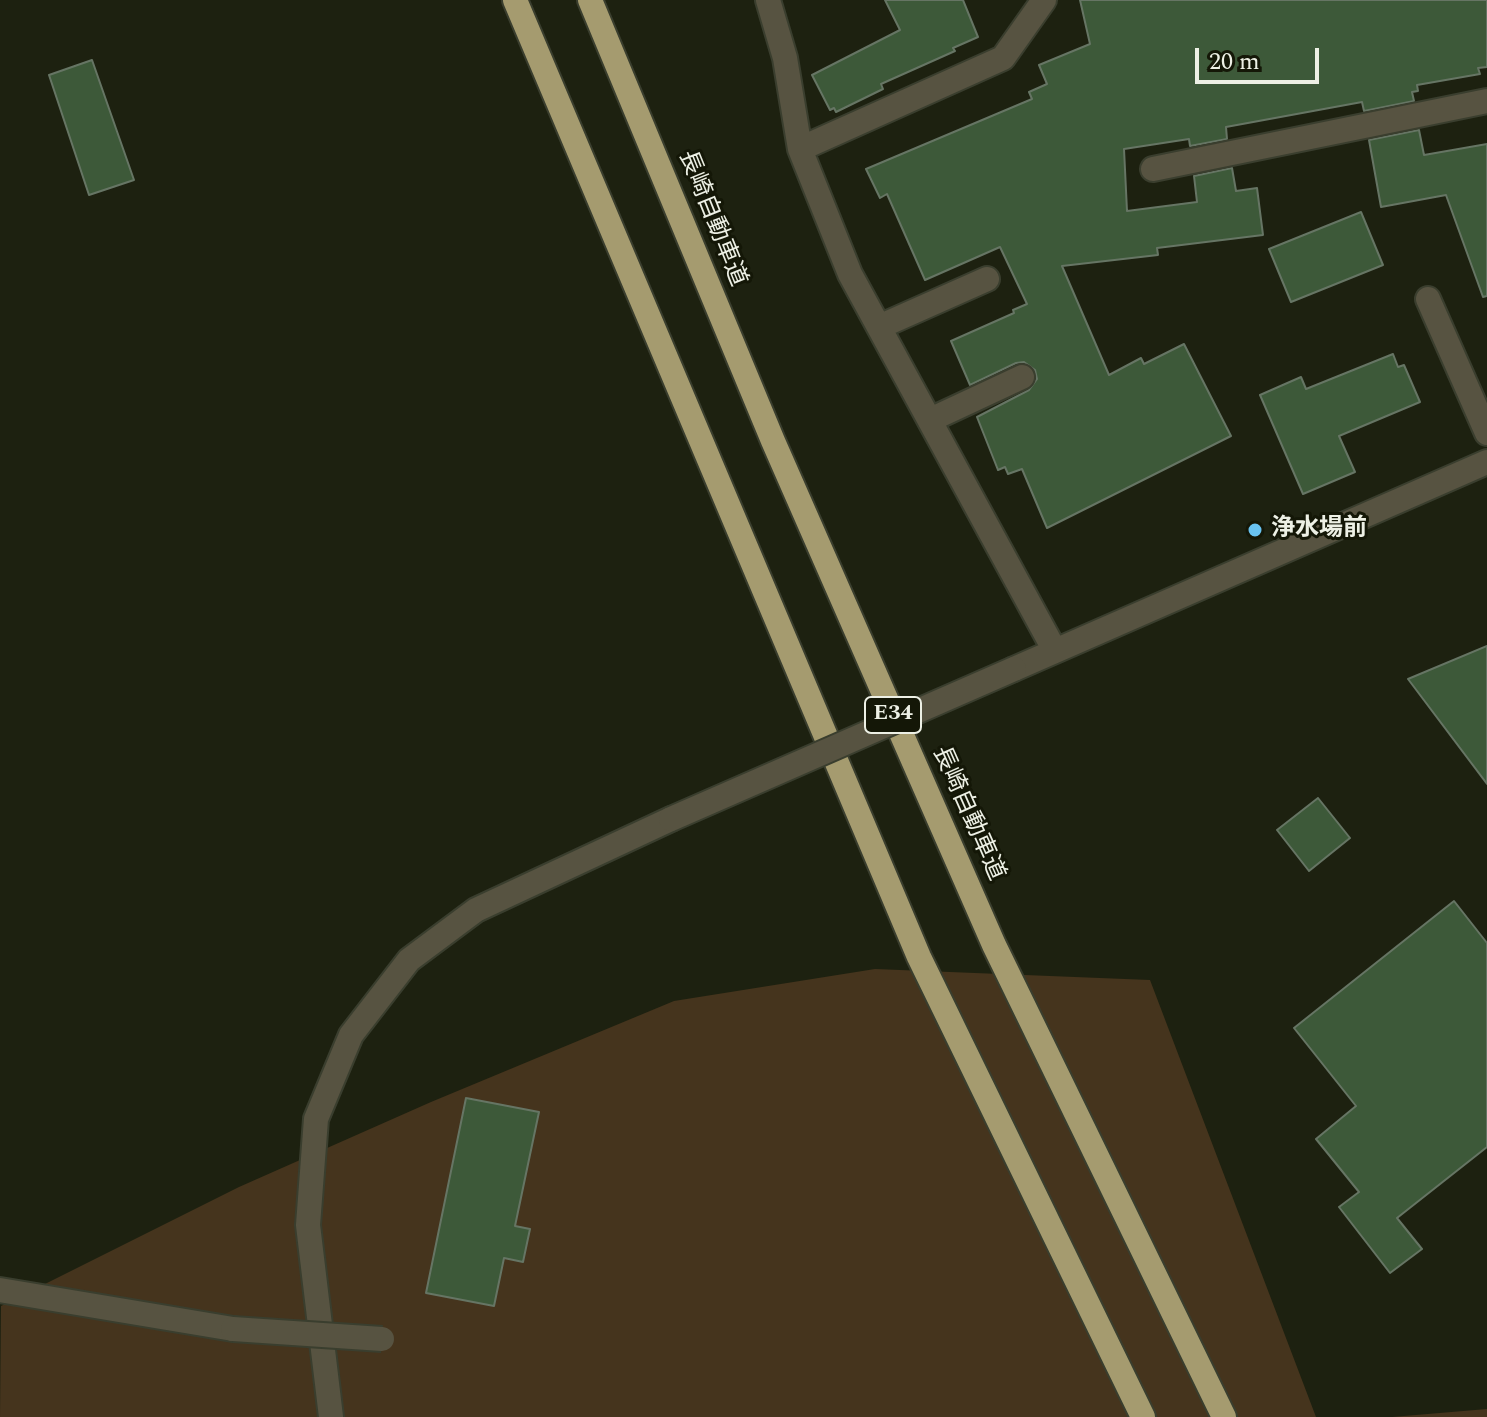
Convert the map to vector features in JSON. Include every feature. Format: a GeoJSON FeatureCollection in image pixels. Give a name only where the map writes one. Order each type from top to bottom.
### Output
{"type":"FeatureCollection","features":[{"type":"Feature","properties":{"kind":"highway"},"geometry":{"type":"LineString","coordinates":[[515,0],[919,957],[1143,1417]]}},
{"type":"Feature","properties":{"kind":"highway","name":"長崎自動車道"},"geometry":{"type":"LineString","coordinates":[[590,0],[773,441],[994,945],[1224,1417]]}},
{"type":"Feature","properties":{"kind":"street"},"geometry":{"type":"LineString","coordinates":[[768,0],[785,58],[800,149],[850,274],[1055,651]]}},
{"type":"Feature","properties":{"kind":"street"},"geometry":{"type":"LineString","coordinates":[[800,149],[1003,58],[1044,0]]}},
{"type":"Feature","properties":{"kind":"street"},"geometry":{"type":"LineString","coordinates":[[1153,169],[1487,101]]}},
{"type":"Feature","properties":{"kind":"street"},"geometry":{"type":"LineString","coordinates":[[879,327],[987,279]]}},
{"type":"Feature","properties":{"kind":"street"},"geometry":{"type":"LineString","coordinates":[[1428,299],[1487,433]]}},
{"type":"Feature","properties":{"kind":"street"},"geometry":{"type":"LineString","coordinates":[[930,420],[1022,377]]}},
{"type":"Feature","properties":{"kind":"street"},"geometry":{"type":"LineString","coordinates":[[331,1417],[308,1225],[316,1119],[351,1035],[409,960],[476,910],[671,819],[1487,462]]}},
{"type":"Feature","properties":{"kind":"street"},"geometry":{"type":"LineString","coordinates":[[0,1290],[233,1329],[382,1339]]}},
{"type":"Feature","properties":{"kind":"shaded area"},"geometry":{"type":"Polygon","coordinates":[[[875,969],[1150,980],[1316,1417],[0,1417],[1,1306],[239,1187],[431,1102],[674,1001],[875,969]]]}},
{"type":"Feature","properties":{"kind":"shaded area"},"geometry":{"type":"Polygon","coordinates":[[[1487,1409],[1487,1417],[1392,1417],[1487,1409]]]}},
{"type":"Feature","properties":{"kind":"building"},"geometry":{"type":"Polygon","coordinates":[[[885,0],[963,0],[978,37],[953,48],[955,51],[881,84],[883,89],[836,112],[834,108],[830,110],[812,75],[900,30],[885,0]]]}},
{"type":"Feature","properties":{"kind":"building"},"geometry":{"type":"Polygon","coordinates":[[[1080,0],[1487,0],[1487,67],[1478,68],[1480,74],[1417,85],[1418,91],[1412,92],[1414,101],[1364,111],[1362,102],[1226,127],[1227,139],[1190,146],[1189,139],[1124,149],[1127,211],[1197,202],[1194,176],[1232,168],[1236,191],[1257,188],[1263,235],[1157,248],[1158,255],[1062,266],[1109,375],[1141,358],[1144,364],[1184,344],[1231,436],[1047,528],[1022,469],[1008,474],[1005,467],[998,470],[977,417],[1029,390],[1037,379],[1035,370],[1024,362],[1016,363],[970,385],[951,341],[1014,313],[1013,310],[1027,304],[1000,247],[925,280],[887,194],[880,198],[866,169],[1032,99],[1029,92],[1047,84],[1039,65],[1090,44],[1080,0]]]}},
{"type":"Feature","properties":{"kind":"building"},"geometry":{"type":"Polygon","coordinates":[[[92,60],[134,180],[89,195],[49,75],[92,60]]]}},
{"type":"Feature","properties":{"kind":"building"},"geometry":{"type":"Polygon","coordinates":[[[1419,130],[1424,155],[1487,144],[1487,296],[1483,297],[1446,195],[1381,207],[1369,140],[1419,130]]]}},
{"type":"Feature","properties":{"kind":"building"},"geometry":{"type":"Polygon","coordinates":[[[1361,212],[1383,265],[1291,302],[1269,249],[1361,212]]]}},
{"type":"Feature","properties":{"kind":"building"},"geometry":{"type":"Polygon","coordinates":[[[1393,354],[1398,367],[1404,365],[1420,402],[1339,436],[1355,472],[1303,494],[1260,395],[1301,377],[1306,389],[1393,354]]]}},
{"type":"Feature","properties":{"kind":"building"},"geometry":{"type":"Polygon","coordinates":[[[1487,646],[1487,784],[1408,679],[1487,646]]]}},
{"type":"Feature","properties":{"kind":"building"},"geometry":{"type":"Polygon","coordinates":[[[1318,798],[1350,838],[1309,871],[1277,830],[1318,798]]]}},
{"type":"Feature","properties":{"kind":"building"},"geometry":{"type":"Polygon","coordinates":[[[1454,901],[1487,943],[1487,1147],[1397,1218],[1422,1249],[1390,1273],[1339,1207],[1359,1192],[1316,1139],[1356,1106],[1294,1028],[1454,901]]]}},
{"type":"Feature","properties":{"kind":"building"},"geometry":{"type":"Polygon","coordinates":[[[466,1098],[539,1112],[515,1226],[530,1229],[523,1262],[504,1258],[494,1306],[426,1293],[466,1098]]]}},
{"type":"Feature","properties":{"kind":"place","name":"浄水場前"},"geometry":{"type":"Point","coordinates":[1255,530]}}]}
